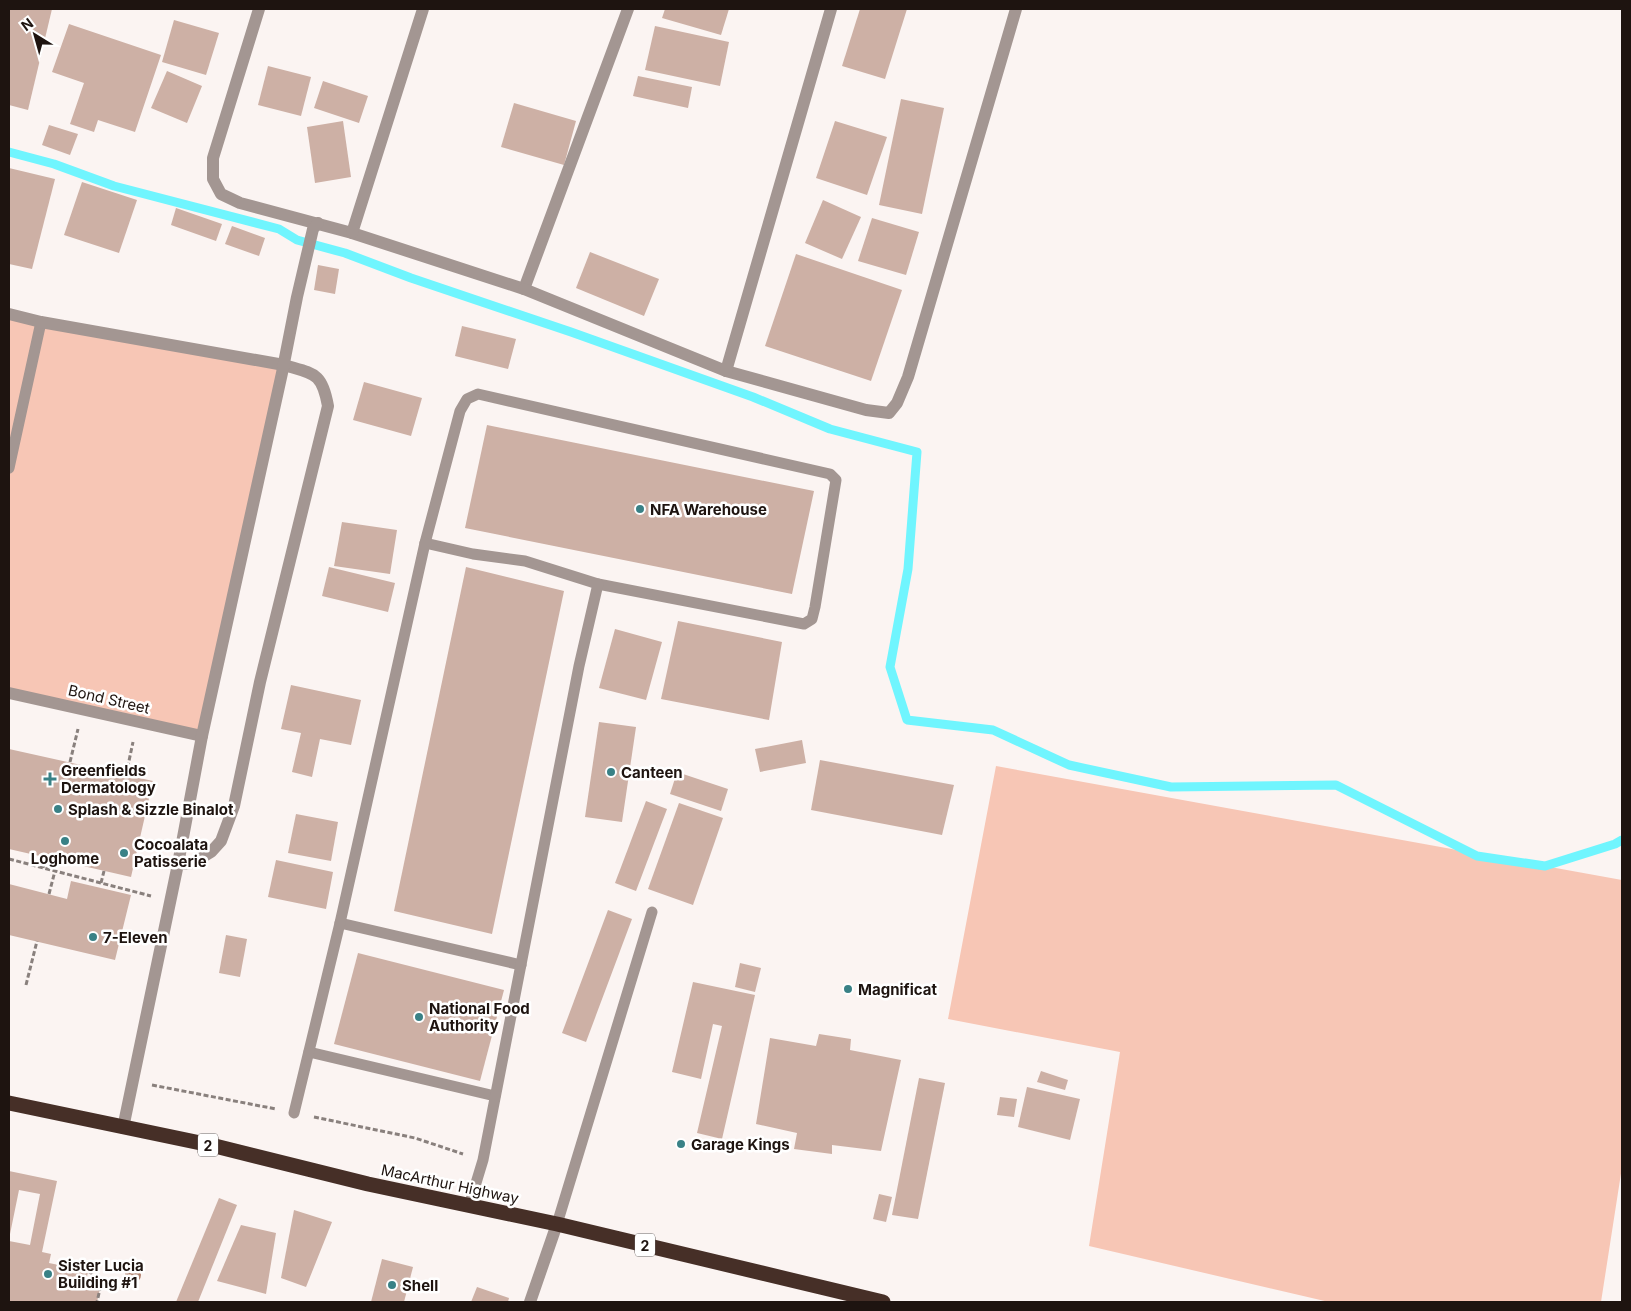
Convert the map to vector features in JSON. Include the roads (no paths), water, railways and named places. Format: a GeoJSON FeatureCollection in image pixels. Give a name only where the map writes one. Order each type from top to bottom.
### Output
{"type":"FeatureCollection","features":[{"type":"Feature","properties":{"kind":"highway","name":"MacArthur Highway"},"geometry":{"type":"LineString","coordinates":[[9,1103],[215,1146],[375,1186],[557,1224],[883,1302]]}},
{"type":"Feature","properties":{"kind":"street"},"geometry":{"type":"LineString","coordinates":[[259,9],[213,158],[213,179],[221,194],[240,203],[315,226],[352,233],[524,289],[726,371],[866,410],[889,413],[897,403],[908,378],[1016,9]]}},
{"type":"Feature","properties":{"kind":"street"},"geometry":{"type":"LineString","coordinates":[[352,233],[422,9]]}},
{"type":"Feature","properties":{"kind":"street"},"geometry":{"type":"LineString","coordinates":[[524,289],[628,9]]}},
{"type":"Feature","properties":{"kind":"street"},"geometry":{"type":"LineString","coordinates":[[726,371],[831,9]]}},
{"type":"Feature","properties":{"kind":"street"},"geometry":{"type":"LineString","coordinates":[[124,1128],[171,901],[202,736],[306,258],[315,226]]}},
{"type":"Feature","properties":{"kind":"street"},"geometry":{"type":"LineString","coordinates":[[9,314],[41,322],[284,365],[316,374],[325,388],[328,406],[260,682],[234,806],[221,841],[211,852],[193,863],[178,864]]}},
{"type":"Feature","properties":{"kind":"street","name":"Bond Street"},"geometry":{"type":"LineString","coordinates":[[9,693],[202,736]]}},
{"type":"Feature","properties":{"kind":"street"},"geometry":{"type":"LineString","coordinates":[[530,1302],[557,1224]]}},
{"type":"Feature","properties":{"kind":"lane"},"geometry":{"type":"LineString","coordinates":[[9,468],[41,322]]}},
{"type":"Feature","properties":{"kind":"lane"},"geometry":{"type":"LineString","coordinates":[[294,1113],[340,923],[425,543],[460,411],[467,399],[478,394],[830,474],[836,480],[815,607],[812,619],[804,624],[598,584],[525,561],[473,554],[425,543]]}},
{"type":"Feature","properties":{"kind":"lane"},"geometry":{"type":"LineString","coordinates":[[469,1206],[483,1160],[579,666],[598,584]]}},
{"type":"Feature","properties":{"kind":"lane"},"geometry":{"type":"LineString","coordinates":[[557,1224],[652,912]]}},
{"type":"Feature","properties":{"kind":"lane"},"geometry":{"type":"LineString","coordinates":[[340,923],[521,965]]}},
{"type":"Feature","properties":{"kind":"lane"},"geometry":{"type":"LineString","coordinates":[[309,1052],[495,1096]]}},
{"type":"Feature","properties":{"kind":"waterway"},"geometry":{"type":"LineString","coordinates":[[9,152],[54,164],[114,186],[279,229],[297,240],[345,253],[411,278],[571,332],[753,397],[830,429],[917,452],[908,569],[890,667],[907,720],[993,730],[1069,765],[1171,787],[1336,785],[1477,856],[1545,866],[1615,844],[1622,840]]}},
{"type":"Feature","properties":{"kind":"place","name":"NFA Warehouse"},"geometry":{"type":"Point","coordinates":[640,509]}},
{"type":"Feature","properties":{"kind":"place","name":"Canteen"},"geometry":{"type":"Point","coordinates":[611,772]}},
{"type":"Feature","properties":{"kind":"place","name":"Greenfields Dermatology"},"geometry":{"type":"Point","coordinates":[50,779]}},
{"type":"Feature","properties":{"kind":"place","name":"Splash & Sizzle Binalot"},"geometry":{"type":"Point","coordinates":[58,809]}},
{"type":"Feature","properties":{"kind":"place","name":"Loghome"},"geometry":{"type":"Point","coordinates":[65,841]}},
{"type":"Feature","properties":{"kind":"place","name":"Cocoalata Patisserie"},"geometry":{"type":"Point","coordinates":[124,853]}},
{"type":"Feature","properties":{"kind":"place","name":"7-Eleven"},"geometry":{"type":"Point","coordinates":[93,937]}},
{"type":"Feature","properties":{"kind":"place","name":"Magnificat"},"geometry":{"type":"Point","coordinates":[848,989]}},
{"type":"Feature","properties":{"kind":"place","name":"National Food Authority"},"geometry":{"type":"Point","coordinates":[419,1017]}},
{"type":"Feature","properties":{"kind":"place","name":"Garage Kings"},"geometry":{"type":"Point","coordinates":[681,1144]}},
{"type":"Feature","properties":{"kind":"place","name":"Sister Lucia Building #1"},"geometry":{"type":"Point","coordinates":[48,1274]}},
{"type":"Feature","properties":{"kind":"place","name":"Shell"},"geometry":{"type":"Point","coordinates":[392,1285]}}]}
